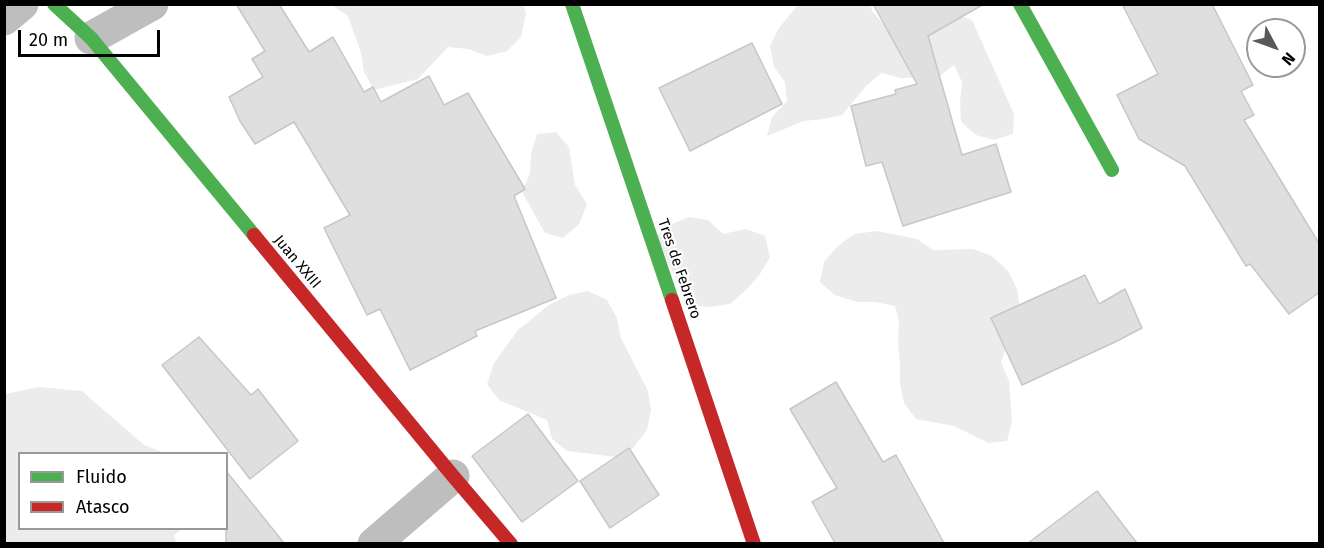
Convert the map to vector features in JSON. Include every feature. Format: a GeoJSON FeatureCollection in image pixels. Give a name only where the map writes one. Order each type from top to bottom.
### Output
{"type":"FeatureCollection","features":[{"type":"Feature","properties":{"kind":"street"},"geometry":{"type":"LineString","coordinates":[[4,20],[22,4]]}},
{"type":"Feature","properties":{"kind":"street","name":"Juan XXIII"},"geometry":{"type":"LineString","coordinates":[[54,4],[91,38],[511,543]]}},
{"type":"Feature","properties":{"kind":"street"},"geometry":{"type":"LineString","coordinates":[[91,38],[152,4]]}},
{"type":"Feature","properties":{"kind":"street","name":"Tres de Febrero"},"geometry":{"type":"LineString","coordinates":[[572,4],[754,543]]}},
{"type":"Feature","properties":{"kind":"street"},"geometry":{"type":"LineString","coordinates":[[1020,4],[1112,170]]}},
{"type":"Feature","properties":{"kind":"street"},"geometry":{"type":"LineString","coordinates":[[374,543],[453,476]]}},
{"type":"Feature","properties":{"kind":"shaded area"},"geometry":{"type":"Polygon","coordinates":[[[523,4],[526,13],[521,37],[507,51],[487,56],[468,49],[448,47],[418,79],[374,90],[364,72],[361,53],[348,16],[332,5],[523,4]]]}},
{"type":"Feature","properties":{"kind":"shaded area"},"geometry":{"type":"Polygon","coordinates":[[[798,5],[871,5],[872,11],[898,41],[953,13],[972,20],[1014,114],[1013,134],[994,140],[976,135],[961,122],[962,82],[954,65],[939,77],[901,78],[882,73],[867,85],[842,115],[804,121],[767,136],[772,117],[787,101],[785,82],[774,67],[770,46],[779,28],[798,5]]]}},
{"type":"Feature","properties":{"kind":"shaded area"},"geometry":{"type":"Polygon","coordinates":[[[556,132],[569,147],[575,185],[587,204],[579,224],[563,238],[545,233],[522,192],[530,173],[531,154],[537,134],[556,132]]]}},
{"type":"Feature","properties":{"kind":"shaded area"},"geometry":{"type":"Polygon","coordinates":[[[689,217],[708,220],[723,234],[746,229],[765,236],[770,257],[760,274],[730,304],[710,307],[688,305],[656,237],[672,224],[689,217]]]}},
{"type":"Feature","properties":{"kind":"shaded area"},"geometry":{"type":"Polygon","coordinates":[[[877,231],[917,239],[933,250],[973,249],[992,256],[1008,271],[1017,289],[1020,309],[1001,362],[1009,381],[1012,422],[1007,441],[988,443],[954,426],[916,419],[904,403],[900,383],[899,321],[895,306],[876,302],[857,302],[835,295],[820,282],[824,262],[838,246],[854,234],[877,231]]]}},
{"type":"Feature","properties":{"kind":"shaded area"},"geometry":{"type":"Polygon","coordinates":[[[588,291],[607,300],[617,318],[621,338],[648,391],[651,410],[647,430],[625,458],[567,451],[552,439],[547,420],[499,400],[487,384],[494,363],[518,330],[549,305],[569,295],[588,291]]]}},
{"type":"Feature","properties":{"kind":"shaded area"},"geometry":{"type":"Polygon","coordinates":[[[39,387],[82,391],[144,445],[162,452],[18,452],[18,530],[181,530],[174,535],[176,543],[5,543],[5,394],[39,387]]]}},
{"type":"Feature","properties":{"kind":"building"},"geometry":{"type":"Polygon","coordinates":[[[236,4],[279,4],[309,52],[333,37],[364,92],[373,87],[381,102],[429,76],[444,105],[468,93],[525,189],[514,196],[556,298],[475,331],[477,336],[410,370],[380,309],[367,315],[324,228],[350,215],[294,122],[255,144],[240,121],[229,97],[263,77],[252,59],[265,51],[236,4]]]}},
{"type":"Feature","properties":{"kind":"building"},"geometry":{"type":"Polygon","coordinates":[[[873,4],[984,4],[928,36],[962,155],[996,144],[1011,192],[903,226],[882,162],[866,166],[851,106],[896,94],[895,90],[917,84],[873,4]]]}},
{"type":"Feature","properties":{"kind":"building"},"geometry":{"type":"Polygon","coordinates":[[[1122,4],[1212,4],[1246,71],[1246,78],[1249,78],[1253,85],[1241,91],[1254,115],[1244,120],[1320,245],[1320,292],[1289,314],[1250,264],[1246,266],[1185,166],[1139,139],[1117,95],[1158,74],[1122,4]]]}},
{"type":"Feature","properties":{"kind":"building"},"geometry":{"type":"Polygon","coordinates":[[[752,43],[782,104],[690,151],[659,88],[752,43]]]}},
{"type":"Feature","properties":{"kind":"building"},"geometry":{"type":"Polygon","coordinates":[[[1085,275],[1099,304],[1125,289],[1142,328],[1022,385],[991,318],[1085,275]]]}},
{"type":"Feature","properties":{"kind":"building"},"geometry":{"type":"Polygon","coordinates":[[[199,337],[251,395],[258,389],[298,441],[250,479],[162,365],[199,337]]]}},
{"type":"Feature","properties":{"kind":"building"},"geometry":{"type":"Polygon","coordinates":[[[836,382],[883,462],[896,455],[944,543],[835,543],[812,502],[837,488],[790,409],[836,382]]]}},
{"type":"Feature","properties":{"kind":"building"},"geometry":{"type":"Polygon","coordinates":[[[528,414],[578,481],[522,522],[472,456],[528,414]]]}},
{"type":"Feature","properties":{"kind":"building"},"geometry":{"type":"Polygon","coordinates":[[[629,448],[659,495],[610,528],[580,481],[629,448]]]}},
{"type":"Feature","properties":{"kind":"building"},"geometry":{"type":"Polygon","coordinates":[[[228,473],[284,543],[226,543],[226,530],[228,530],[228,473]]]}},
{"type":"Feature","properties":{"kind":"building"},"geometry":{"type":"Polygon","coordinates":[[[1097,491],[1137,543],[1028,543],[1097,491]]]}},
{"type":"Feature","properties":{"kind":"traffic: fast"},"geometry":{"type":"LineString","coordinates":[[54,4],[91,38],[254,235]]}},
{"type":"Feature","properties":{"kind":"traffic: fast"},"geometry":{"type":"LineString","coordinates":[[572,4],[672,300]]}},
{"type":"Feature","properties":{"kind":"traffic: fast"},"geometry":{"type":"LineString","coordinates":[[1020,4],[1112,170]]}},
{"type":"Feature","properties":{"kind":"traffic: jam"},"geometry":{"type":"LineString","coordinates":[[254,235],[511,544]]}},
{"type":"Feature","properties":{"kind":"traffic: jam"},"geometry":{"type":"LineString","coordinates":[[672,300],[754,544]]}}]}
